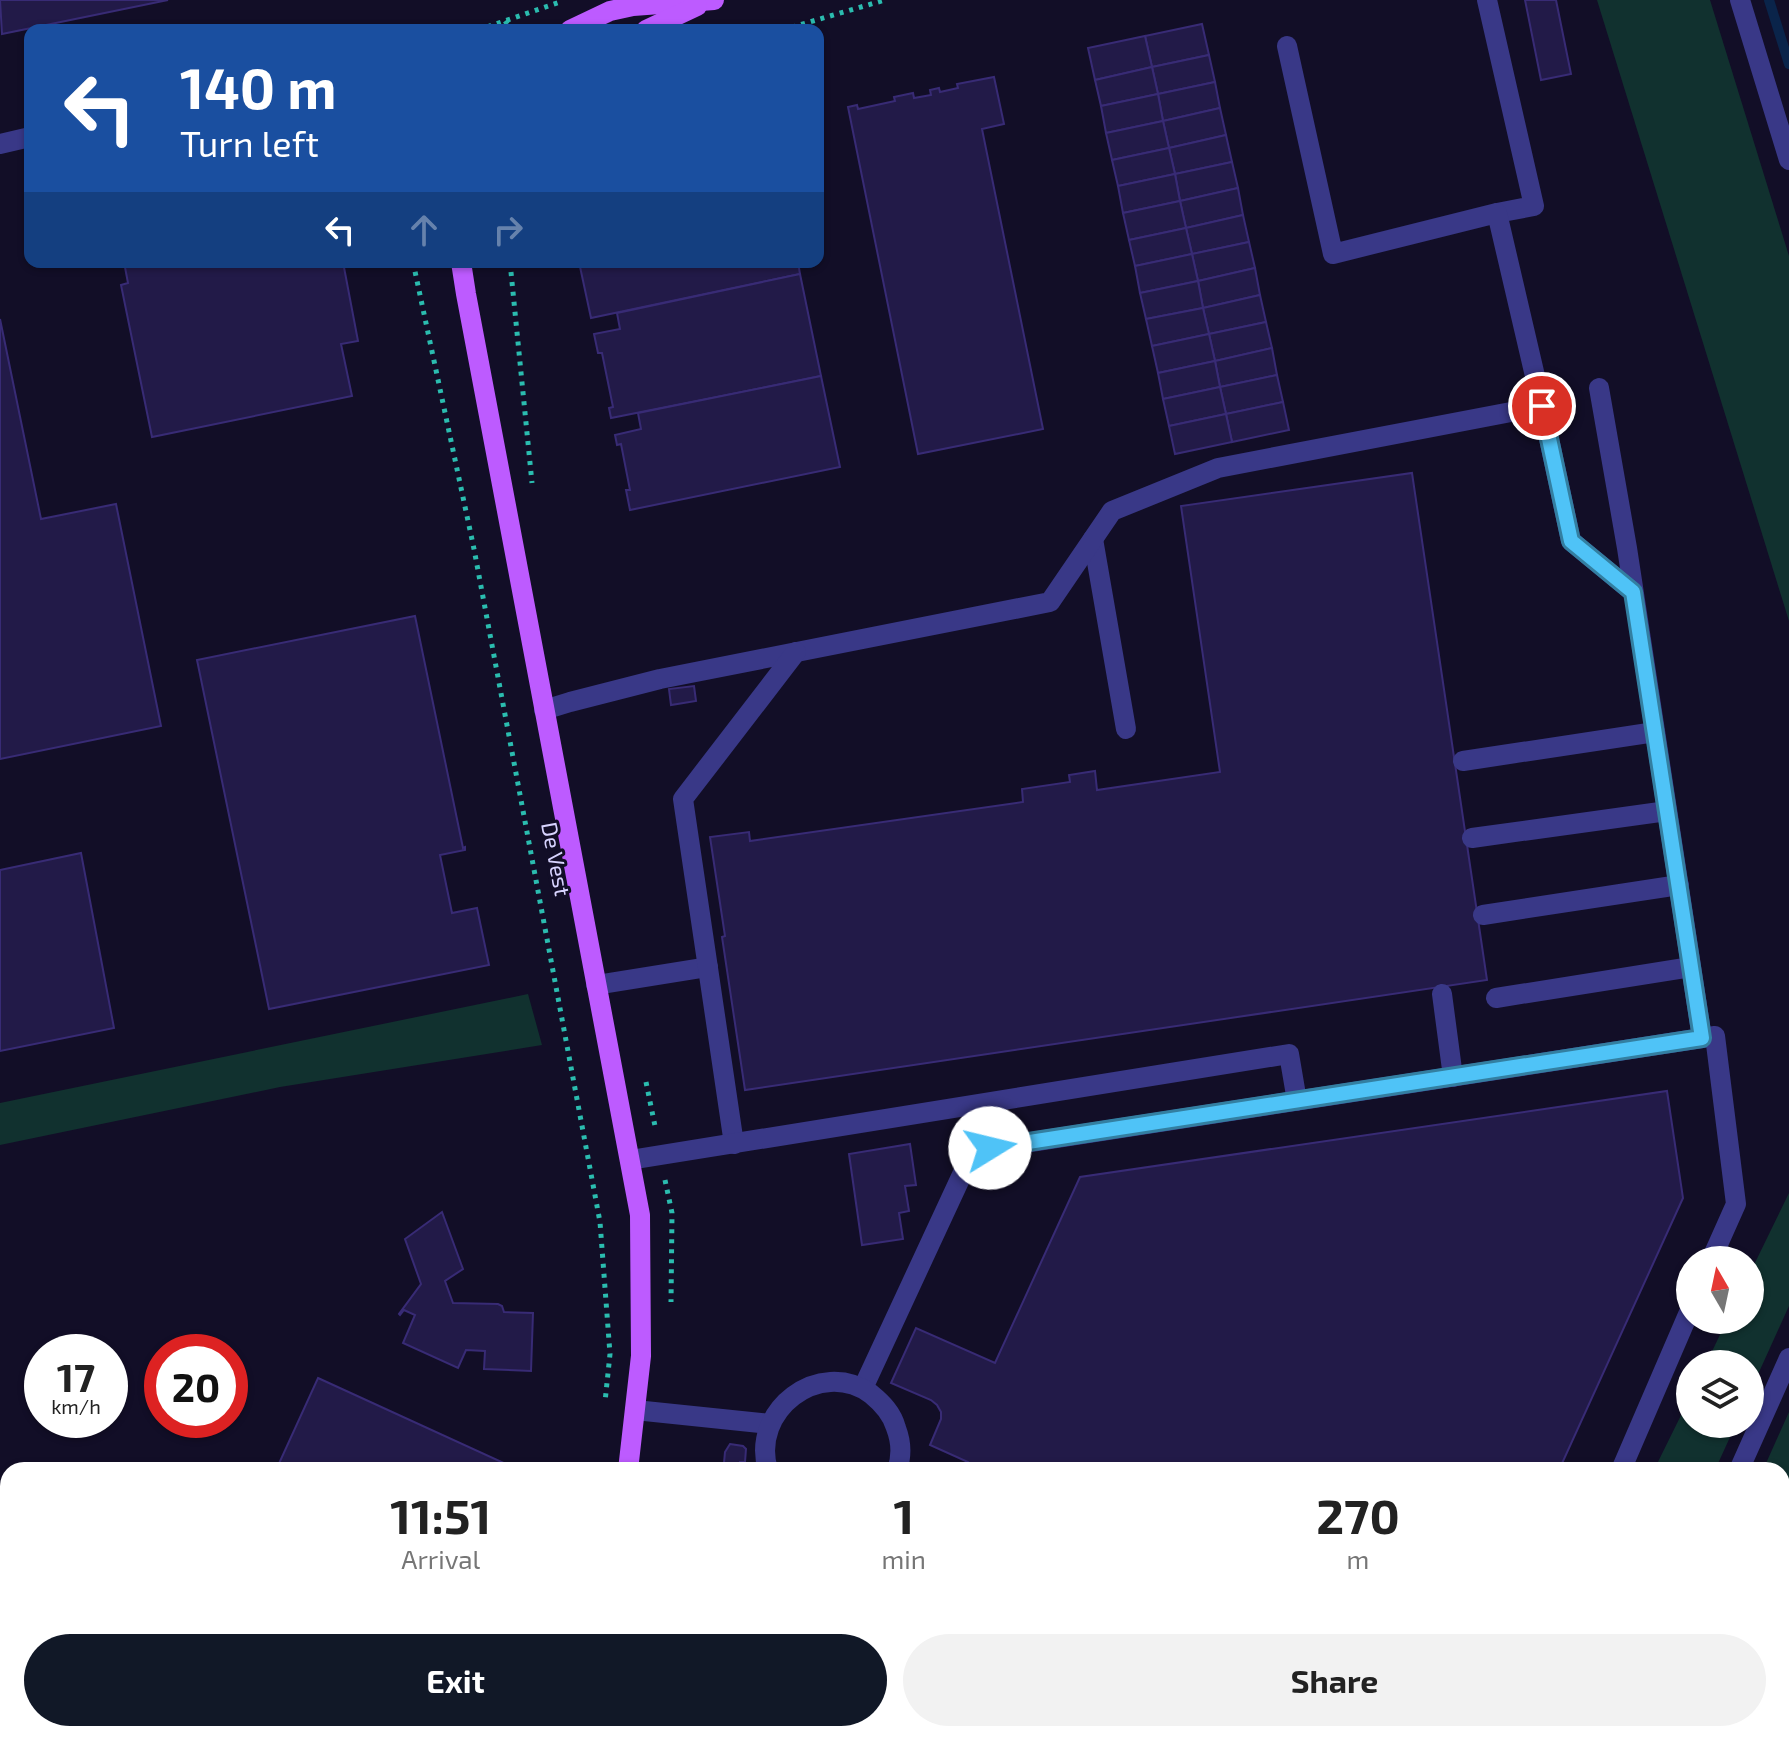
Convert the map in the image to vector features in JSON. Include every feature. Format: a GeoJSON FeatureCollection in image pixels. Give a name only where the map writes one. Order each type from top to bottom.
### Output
{"type":"FeatureCollection","features":[{"type":"Feature","properties":{"kind":"main road"},"geometry":{"type":"LineString","coordinates":[[583,24],[610,11],[633,6],[711,1]]}},
{"type":"Feature","properties":{"kind":"main road"},"geometry":{"type":"LineString","coordinates":[[659,24],[711,1]]}},
{"type":"Feature","properties":{"kind":"main road","name":"De Vest"},"geometry":{"type":"LineString","coordinates":[[462,268],[640,1215],[641,1356],[629,1462]]}},
{"type":"Feature","properties":{"kind":"street"},"geometry":{"type":"LineString","coordinates":[[1287,46],[1333,254],[1534,206],[1487,0]]}},
{"type":"Feature","properties":{"kind":"street"},"geometry":{"type":"LineString","coordinates":[[1740,0],[1789,160]]}},
{"type":"Feature","properties":{"kind":"street"},"geometry":{"type":"LineString","coordinates":[[0,144],[24,138]]}},
{"type":"Feature","properties":{"kind":"street"},"geometry":{"type":"LineString","coordinates":[[1497,213],[1571,541],[1633,592]]}},
{"type":"Feature","properties":{"kind":"street"},"geometry":{"type":"LineString","coordinates":[[1599,388],[1702,1038]]}},
{"type":"Feature","properties":{"kind":"street"},"geometry":{"type":"LineString","coordinates":[[544,710],[660,679],[1050,602],[1112,511],[1218,468],[1542,406]]}},
{"type":"Feature","properties":{"kind":"street"},"geometry":{"type":"LineString","coordinates":[[1093,539],[1126,729]]}},
{"type":"Feature","properties":{"kind":"street"},"geometry":{"type":"LineString","coordinates":[[734,1144],[683,799],[796,652]]}},
{"type":"Feature","properties":{"kind":"street"},"geometry":{"type":"LineString","coordinates":[[1463,761],[1655,732]]}},
{"type":"Feature","properties":{"kind":"street"},"geometry":{"type":"LineString","coordinates":[[1472,838],[1667,811]]}},
{"type":"Feature","properties":{"kind":"street"},"geometry":{"type":"LineString","coordinates":[[1483,915],[1679,885]]}},
{"type":"Feature","properties":{"kind":"street"},"geometry":{"type":"LineString","coordinates":[[596,985],[708,967]]}},
{"type":"Feature","properties":{"kind":"street"},"geometry":{"type":"LineString","coordinates":[[1496,998],[1691,967]]}},
{"type":"Feature","properties":{"kind":"street"},"geometry":{"type":"LineString","coordinates":[[1442,994],[1453,1077]]}},
{"type":"Feature","properties":{"kind":"street"},"geometry":{"type":"LineString","coordinates":[[863,1388],[973,1151],[990,1148],[1715,1036],[1736,1204],[1717,1246]]}},
{"type":"Feature","properties":{"kind":"street"},"geometry":{"type":"LineString","coordinates":[[630,1160],[1289,1054],[1297,1101]]}},
{"type":"Feature","properties":{"kind":"street"},"geometry":{"type":"LineString","coordinates":[[983,1104],[990,1148]]}},
{"type":"Feature","properties":{"kind":"street"},"geometry":{"type":"LineString","coordinates":[[1624,1462],[1680,1334]]}},
{"type":"Feature","properties":{"kind":"street"},"geometry":{"type":"LineString","coordinates":[[1743,1462],[1789,1358]]}},
{"type":"Feature","properties":{"kind":"street"},"geometry":{"type":"LineString","coordinates":[[767,1462],[765,1443],[770,1424],[782,1404],[799,1390],[820,1383],[841,1382],[863,1388],[881,1402],[894,1420],[901,1442],[899,1462]]}},
{"type":"Feature","properties":{"kind":"street"},"geometry":{"type":"LineString","coordinates":[[635,1410],[770,1424]]}},
{"type":"Feature","properties":{"kind":"path"},"geometry":{"type":"LineString","coordinates":[[496,24],[564,0]]}},
{"type":"Feature","properties":{"kind":"path"},"geometry":{"type":"LineString","coordinates":[[803,24],[885,0]]}},
{"type":"Feature","properties":{"kind":"path","name":"De Vest"},"geometry":{"type":"LineString","coordinates":[[414,268],[474,549],[600,1222],[610,1354],[604,1412]]}},
{"type":"Feature","properties":{"kind":"green space"},"geometry":{"type":"Polygon","coordinates":[[[1597,0],[1710,0],[1789,256],[1789,621],[1597,0]]]}},
{"type":"Feature","properties":{"kind":"green space"},"geometry":{"type":"Polygon","coordinates":[[[528,994],[542,1045],[280,1087],[0,1145],[0,1103],[528,994]]]}},
{"type":"Feature","properties":{"kind":"green space"},"geometry":{"type":"Polygon","coordinates":[[[1789,1193],[1789,1306],[1764,1361],[1764,1350],[1713,1350],[1720,1334],[1764,1334],[1763,1246],[1789,1193]]]}},
{"type":"Feature","properties":{"kind":"green space"},"geometry":{"type":"Polygon","coordinates":[[[1789,1412],[1789,1462],[1767,1462],[1789,1412]]]}},
{"type":"Feature","properties":{"kind":"green space"},"geometry":{"type":"Polygon","coordinates":[[[1676,1425],[1676,1438],[1730,1438],[1719,1462],[1658,1462],[1676,1425]]]}},
{"type":"Feature","properties":{"kind":"building"},"geometry":{"type":"Polygon","coordinates":[[[0,0],[168,0],[51,24],[24,24],[24,29],[2,34],[0,0]]]}},
{"type":"Feature","properties":{"kind":"building"},"geometry":{"type":"Polygon","coordinates":[[[1525,0],[1556,0],[1571,74],[1541,80],[1525,0]]]}},
{"type":"Feature","properties":{"kind":"building"},"geometry":{"type":"Polygon","coordinates":[[[1202,24],[1209,55],[1152,67],[1145,36],[1202,24]]]}},
{"type":"Feature","properties":{"kind":"building"},"geometry":{"type":"Polygon","coordinates":[[[1145,36],[1152,67],[1095,80],[1088,48],[1145,36]]]}},
{"type":"Feature","properties":{"kind":"building"},"geometry":{"type":"Polygon","coordinates":[[[1209,55],[1215,82],[1158,94],[1152,67],[1209,55]]]}},
{"type":"Feature","properties":{"kind":"building"},"geometry":{"type":"Polygon","coordinates":[[[1152,67],[1158,94],[1101,106],[1095,80],[1152,67]]]}},
{"type":"Feature","properties":{"kind":"building"},"geometry":{"type":"Polygon","coordinates":[[[994,77],[1004,124],[982,129],[1043,429],[918,454],[848,107],[857,105],[858,109],[895,101],[894,97],[913,93],[914,98],[931,95],[930,90],[939,88],[940,92],[958,88],[957,84],[994,77]]]}},
{"type":"Feature","properties":{"kind":"building"},"geometry":{"type":"Polygon","coordinates":[[[1215,82],[1220,108],[1163,121],[1158,94],[1215,82]]]}},
{"type":"Feature","properties":{"kind":"building"},"geometry":{"type":"Polygon","coordinates":[[[1158,94],[1163,121],[1106,133],[1101,106],[1158,94]]]}},
{"type":"Feature","properties":{"kind":"building"},"geometry":{"type":"Polygon","coordinates":[[[1220,108],[1226,135],[1169,148],[1163,121],[1220,108]]]}},
{"type":"Feature","properties":{"kind":"building"},"geometry":{"type":"Polygon","coordinates":[[[1163,121],[1169,148],[1112,160],[1106,133],[1163,121]]]}},
{"type":"Feature","properties":{"kind":"building"},"geometry":{"type":"Polygon","coordinates":[[[1226,135],[1232,162],[1175,174],[1169,148],[1226,135]]]}},
{"type":"Feature","properties":{"kind":"building"},"geometry":{"type":"Polygon","coordinates":[[[1169,148],[1175,174],[1118,186],[1112,160],[1169,148]]]}},
{"type":"Feature","properties":{"kind":"building"},"geometry":{"type":"Polygon","coordinates":[[[1232,162],[1238,188],[1180,201],[1175,174],[1232,162]]]}},
{"type":"Feature","properties":{"kind":"building"},"geometry":{"type":"Polygon","coordinates":[[[1175,174],[1180,201],[1123,213],[1118,186],[1175,174]]]}},
{"type":"Feature","properties":{"kind":"building"},"geometry":{"type":"Polygon","coordinates":[[[1238,188],[1243,215],[1186,228],[1180,201],[1238,188]]]}},
{"type":"Feature","properties":{"kind":"building"},"geometry":{"type":"Polygon","coordinates":[[[1180,201],[1186,228],[1129,240],[1123,213],[1180,201]]]}},
{"type":"Feature","properties":{"kind":"building"},"geometry":{"type":"Polygon","coordinates":[[[1243,215],[1249,242],[1192,254],[1186,228],[1243,215]]]}},
{"type":"Feature","properties":{"kind":"building"},"geometry":{"type":"Polygon","coordinates":[[[1186,228],[1192,254],[1135,266],[1129,240],[1186,228]]]}},
{"type":"Feature","properties":{"kind":"building"},"geometry":{"type":"Polygon","coordinates":[[[1249,242],[1255,268],[1198,281],[1192,254],[1249,242]]]}},
{"type":"Feature","properties":{"kind":"building"},"geometry":{"type":"Polygon","coordinates":[[[1192,254],[1198,281],[1140,293],[1135,266],[1192,254]]]}},
{"type":"Feature","properties":{"kind":"building"},"geometry":{"type":"Polygon","coordinates":[[[125,268],[344,268],[358,341],[341,344],[352,396],[152,437],[121,285],[128,283],[125,268]]]}},
{"type":"Feature","properties":{"kind":"building"},"geometry":{"type":"Polygon","coordinates":[[[580,268],[799,268],[800,274],[591,318],[580,268]]]}},
{"type":"Feature","properties":{"kind":"building"},"geometry":{"type":"Polygon","coordinates":[[[1255,268],[1260,295],[1203,308],[1198,281],[1255,268]]]}},
{"type":"Feature","properties":{"kind":"building"},"geometry":{"type":"Polygon","coordinates":[[[800,274],[821,376],[611,418],[609,408],[613,407],[602,353],[598,353],[594,334],[620,329],[617,313],[800,274]]]}},
{"type":"Feature","properties":{"kind":"building"},"geometry":{"type":"Polygon","coordinates":[[[1198,281],[1203,308],[1146,319],[1140,293],[1198,281]]]}},
{"type":"Feature","properties":{"kind":"building"},"geometry":{"type":"Polygon","coordinates":[[[1260,295],[1266,322],[1209,334],[1203,308],[1260,295]]]}},
{"type":"Feature","properties":{"kind":"building"},"geometry":{"type":"Polygon","coordinates":[[[1203,308],[1209,334],[1152,346],[1146,319],[1203,308]]]}},
{"type":"Feature","properties":{"kind":"building"},"geometry":{"type":"Polygon","coordinates":[[[0,319],[41,519],[116,504],[161,726],[0,759],[0,319]]]}},
{"type":"Feature","properties":{"kind":"building"},"geometry":{"type":"Polygon","coordinates":[[[1266,322],[1272,348],[1215,361],[1209,334],[1266,322]]]}},
{"type":"Feature","properties":{"kind":"building"},"geometry":{"type":"Polygon","coordinates":[[[1209,334],[1215,361],[1158,373],[1152,346],[1209,334]]]}},
{"type":"Feature","properties":{"kind":"building"},"geometry":{"type":"Polygon","coordinates":[[[1272,348],[1277,375],[1220,387],[1215,361],[1272,348]]]}},
{"type":"Feature","properties":{"kind":"building"},"geometry":{"type":"Polygon","coordinates":[[[1215,361],[1220,387],[1163,399],[1158,373],[1215,361]]]}},
{"type":"Feature","properties":{"kind":"building"},"geometry":{"type":"Polygon","coordinates":[[[1277,375],[1283,402],[1226,414],[1220,387],[1277,375]]]}},
{"type":"Feature","properties":{"kind":"building"},"geometry":{"type":"Polygon","coordinates":[[[821,376],[840,467],[630,510],[626,490],[630,490],[621,444],[617,445],[615,435],[641,429],[638,413],[821,376]]]}},
{"type":"Feature","properties":{"kind":"building"},"geometry":{"type":"Polygon","coordinates":[[[1220,387],[1226,414],[1169,426],[1163,399],[1220,387]]]}},
{"type":"Feature","properties":{"kind":"building"},"geometry":{"type":"Polygon","coordinates":[[[1283,402],[1289,430],[1232,442],[1226,414],[1283,402]]]}},
{"type":"Feature","properties":{"kind":"building"},"geometry":{"type":"Polygon","coordinates":[[[1226,414],[1232,442],[1175,454],[1169,426],[1226,414]]]}},
{"type":"Feature","properties":{"kind":"building"},"geometry":{"type":"Polygon","coordinates":[[[1412,473],[1487,980],[745,1090],[710,837],[749,832],[750,841],[1023,802],[1022,789],[1070,782],[1069,775],[1095,771],[1097,790],[1220,772],[1181,506],[1412,473]]]}},
{"type":"Feature","properties":{"kind":"building"},"geometry":{"type":"Polygon","coordinates":[[[415,616],[465,847],[465,850],[440,855],[452,913],[477,908],[489,965],[269,1009],[197,660],[415,616]]]}},
{"type":"Feature","properties":{"kind":"building"},"geometry":{"type":"Polygon","coordinates":[[[694,686],[696,701],[671,705],[669,689],[694,686]]]}},
{"type":"Feature","properties":{"kind":"building"},"geometry":{"type":"Polygon","coordinates":[[[81,853],[114,1028],[0,1051],[0,870],[81,853]]]}},
{"type":"Feature","properties":{"kind":"building"},"geometry":{"type":"Polygon","coordinates":[[[1667,1091],[1683,1198],[1563,1462],[968,1462],[930,1445],[941,1419],[937,1405],[891,1383],[916,1328],[995,1363],[1080,1177],[1667,1091]]]}},
{"type":"Feature","properties":{"kind":"building"},"geometry":{"type":"Polygon","coordinates":[[[910,1144],[916,1185],[905,1186],[909,1211],[899,1213],[903,1239],[862,1245],[849,1154],[910,1144]]]}},
{"type":"Feature","properties":{"kind":"building"},"geometry":{"type":"Polygon","coordinates":[[[442,1212],[463,1269],[445,1281],[453,1303],[498,1304],[504,1312],[533,1313],[531,1371],[484,1369],[485,1351],[466,1350],[458,1368],[403,1343],[415,1315],[404,1310],[399,1314],[421,1284],[405,1239],[442,1212]]]}},
{"type":"Feature","properties":{"kind":"building"},"geometry":{"type":"Polygon","coordinates":[[[318,1378],[502,1462],[280,1462],[318,1378]]]}},
{"type":"Feature","properties":{"kind":"building"},"geometry":{"type":"Polygon","coordinates":[[[730,1444],[743,1446],[746,1449],[745,1462],[724,1462],[730,1444]]]}},
{"type":"Feature","properties":{"kind":"waterway"},"geometry":{"type":"LineString","coordinates":[[1769,0],[1789,64]]}},
{"type":"Feature","properties":{"kind":"route"},"geometry":{"type":"LineString","coordinates":[[990,1148],[1702,1038],[1633,592],[1571,541],[1542,406]]}}]}
